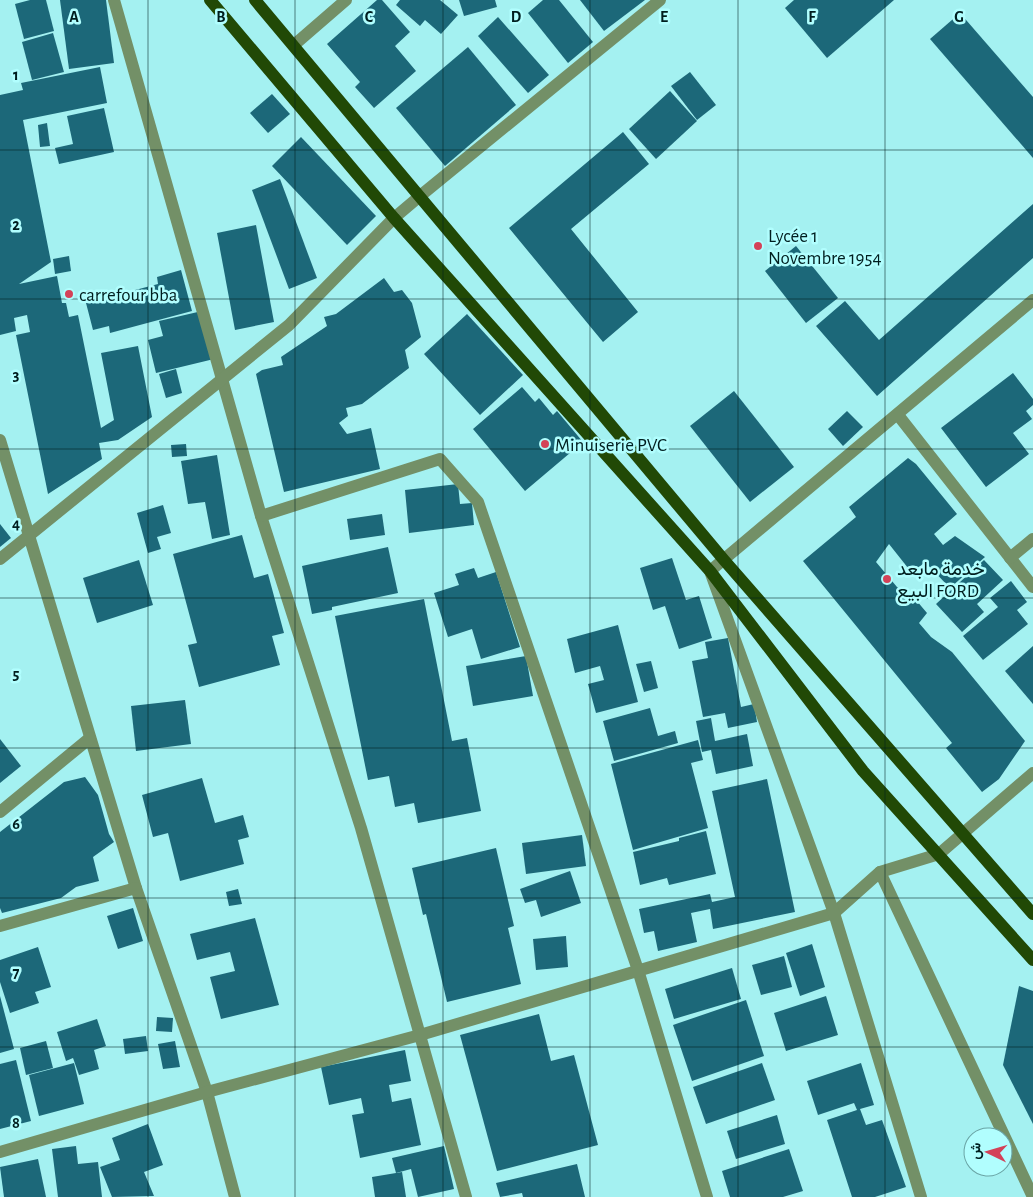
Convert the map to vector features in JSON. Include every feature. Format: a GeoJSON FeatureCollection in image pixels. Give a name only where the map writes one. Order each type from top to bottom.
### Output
{"type":"FeatureCollection","features":[{"type":"Feature","properties":{"kind":"main road"},"geometry":{"type":"LineString","coordinates":[[210,0],[394,218],[710,571],[863,771],[1033,960]]}},
{"type":"Feature","properties":{"kind":"main road"},"geometry":{"type":"LineString","coordinates":[[255,0],[724,560],[1033,914]]}},
{"type":"Feature","properties":{"kind":"street"},"geometry":{"type":"LineString","coordinates":[[114,0],[223,377],[261,516],[361,828],[466,1197]]}},
{"type":"Feature","properties":{"kind":"street"},"geometry":{"type":"LineString","coordinates":[[294,45],[346,0]]}},
{"type":"Feature","properties":{"kind":"street"},"geometry":{"type":"LineString","coordinates":[[0,559],[289,325],[394,218],[660,0]]}},
{"type":"Feature","properties":{"kind":"street"},"geometry":{"type":"LineString","coordinates":[[921,1197],[834,913],[710,571],[1033,300]]}},
{"type":"Feature","properties":{"kind":"street"},"geometry":{"type":"LineString","coordinates":[[898,415],[1033,587]]}},
{"type":"Feature","properties":{"kind":"street"},"geometry":{"type":"LineString","coordinates":[[0,440],[136,888],[207,1092],[235,1197]]}},
{"type":"Feature","properties":{"kind":"street"},"geometry":{"type":"LineString","coordinates":[[261,516],[440,459],[478,502],[638,970],[707,1197]]}},
{"type":"Feature","properties":{"kind":"street"},"geometry":{"type":"LineString","coordinates":[[1010,558],[1033,539]]}},
{"type":"Feature","properties":{"kind":"street"},"geometry":{"type":"LineString","coordinates":[[0,812],[90,738]]}},
{"type":"Feature","properties":{"kind":"street"},"geometry":{"type":"LineString","coordinates":[[0,1152],[207,1092],[420,1035],[834,913],[880,872],[939,854],[1033,773]]}},
{"type":"Feature","properties":{"kind":"street"},"geometry":{"type":"LineString","coordinates":[[880,872],[1033,1197]]}},
{"type":"Feature","properties":{"kind":"street"},"geometry":{"type":"LineString","coordinates":[[0,926],[136,888]]}},
{"type":"Feature","properties":{"kind":"building"},"geometry":{"type":"Polygon","coordinates":[[[30,0],[46,0],[54,31],[24,39],[15,4],[30,0]]]}},
{"type":"Feature","properties":{"kind":"building"},"geometry":{"type":"Polygon","coordinates":[[[60,0],[106,0],[114,63],[69,69],[60,0]]]}},
{"type":"Feature","properties":{"kind":"building"},"geometry":{"type":"Polygon","coordinates":[[[377,0],[382,0],[410,32],[395,46],[416,71],[374,108],[355,87],[360,82],[327,44],[377,0]]]}},
{"type":"Feature","properties":{"kind":"building"},"geometry":{"type":"Polygon","coordinates":[[[400,0],[440,0],[458,15],[441,34],[425,20],[420,26],[396,5],[400,0]]]}},
{"type":"Feature","properties":{"kind":"building"},"geometry":{"type":"Polygon","coordinates":[[[459,0],[495,0],[497,7],[464,16],[459,0]]]}},
{"type":"Feature","properties":{"kind":"building"},"geometry":{"type":"Polygon","coordinates":[[[543,0],[559,0],[593,42],[568,63],[528,13],[543,0]]]}},
{"type":"Feature","properties":{"kind":"building"},"geometry":{"type":"Polygon","coordinates":[[[580,0],[645,0],[604,31],[580,0]]]}},
{"type":"Feature","properties":{"kind":"building"},"geometry":{"type":"Polygon","coordinates":[[[794,0],[894,0],[827,58],[785,8],[794,0]]]}},
{"type":"Feature","properties":{"kind":"building"},"geometry":{"type":"Polygon","coordinates":[[[960,13],[1033,97],[1033,158],[930,39],[960,13]]]}},
{"type":"Feature","properties":{"kind":"building"},"geometry":{"type":"Polygon","coordinates":[[[498,17],[549,75],[528,93],[478,36],[498,17]]]}},
{"type":"Feature","properties":{"kind":"building"},"geometry":{"type":"Polygon","coordinates":[[[53,33],[64,72],[32,80],[22,42],[53,33]]]}},
{"type":"Feature","properties":{"kind":"building"},"geometry":{"type":"Polygon","coordinates":[[[468,47],[516,105],[445,166],[396,108],[468,47]]]}},
{"type":"Feature","properties":{"kind":"building"},"geometry":{"type":"Polygon","coordinates":[[[100,67],[107,103],[23,120],[51,262],[19,284],[57,276],[62,303],[66,303],[69,317],[78,315],[101,428],[114,420],[101,353],[138,346],[152,417],[118,440],[99,443],[102,459],[48,494],[16,335],[30,332],[27,315],[14,318],[16,331],[0,335],[0,95],[23,90],[21,83],[100,67]]]}},
{"type":"Feature","properties":{"kind":"building"},"geometry":{"type":"Polygon","coordinates":[[[690,72],[716,105],[697,120],[671,86],[690,72]]]}},
{"type":"Feature","properties":{"kind":"building"},"geometry":{"type":"Polygon","coordinates":[[[670,91],[697,121],[656,159],[629,129],[670,91]]]}},
{"type":"Feature","properties":{"kind":"building"},"geometry":{"type":"Polygon","coordinates":[[[272,94],[290,114],[268,133],[250,113],[272,94]]]}},
{"type":"Feature","properties":{"kind":"building"},"geometry":{"type":"Polygon","coordinates":[[[104,108],[114,152],[59,164],[55,148],[73,144],[67,116],[104,108]]]}},
{"type":"Feature","properties":{"kind":"building"},"geometry":{"type":"Polygon","coordinates":[[[47,123],[50,146],[40,147],[38,125],[47,123]]]}},
{"type":"Feature","properties":{"kind":"building"},"geometry":{"type":"Polygon","coordinates":[[[623,132],[649,164],[571,229],[638,312],[603,342],[509,228],[623,132]]]}},
{"type":"Feature","properties":{"kind":"building"},"geometry":{"type":"Polygon","coordinates":[[[301,137],[376,216],[347,245],[272,166],[301,137]]]}},
{"type":"Feature","properties":{"kind":"building"},"geometry":{"type":"Polygon","coordinates":[[[280,179],[317,278],[289,289],[252,190],[280,179]]]}},
{"type":"Feature","properties":{"kind":"building"},"geometry":{"type":"Polygon","coordinates":[[[1033,204],[1033,258],[877,396],[816,326],[845,301],[879,340],[1033,204]]]}},
{"type":"Feature","properties":{"kind":"building"},"geometry":{"type":"Polygon","coordinates":[[[256,225],[274,322],[235,330],[217,233],[256,225]]]}},
{"type":"Feature","properties":{"kind":"building"},"geometry":{"type":"Polygon","coordinates":[[[796,246],[838,298],[806,323],[765,271],[796,246]]]}},
{"type":"Feature","properties":{"kind":"building"},"geometry":{"type":"Polygon","coordinates":[[[69,256],[71,271],[55,274],[53,259],[69,256]]]}},
{"type":"Feature","properties":{"kind":"building"},"geometry":{"type":"Polygon","coordinates":[[[181,270],[192,311],[110,333],[109,326],[93,330],[86,303],[158,284],[157,277],[181,270]]]}},
{"type":"Feature","properties":{"kind":"building"},"geometry":{"type":"Polygon","coordinates":[[[384,278],[394,292],[402,290],[412,303],[421,337],[405,350],[409,368],[362,404],[346,408],[348,416],[339,423],[347,434],[371,428],[380,469],[284,492],[256,374],[262,370],[283,365],[281,357],[327,326],[324,317],[336,314],[384,278]]]}},
{"type":"Feature","properties":{"kind":"building"},"geometry":{"type":"Polygon","coordinates":[[[202,311],[214,359],[156,373],[148,340],[163,336],[159,321],[202,311]]]}},
{"type":"Feature","properties":{"kind":"building"},"geometry":{"type":"Polygon","coordinates":[[[467,314],[523,375],[480,415],[424,354],[467,314]]]}},
{"type":"Feature","properties":{"kind":"building"},"geometry":{"type":"Polygon","coordinates":[[[176,369],[182,393],[166,398],[159,374],[176,369]]]}},
{"type":"Feature","properties":{"kind":"building"},"geometry":{"type":"Polygon","coordinates":[[[1013,373],[1033,399],[1033,405],[1026,411],[1032,419],[1013,433],[1029,454],[986,487],[941,428],[1013,373]]]}},
{"type":"Feature","properties":{"kind":"building"},"geometry":{"type":"Polygon","coordinates":[[[522,387],[535,402],[539,398],[553,415],[557,411],[583,442],[525,491],[473,429],[522,387]]]}},
{"type":"Feature","properties":{"kind":"building"},"geometry":{"type":"Polygon","coordinates":[[[734,391],[794,467],[750,502],[690,426],[734,391]]]}},
{"type":"Feature","properties":{"kind":"building"},"geometry":{"type":"Polygon","coordinates":[[[847,411],[863,427],[843,446],[828,429],[847,411]]]}},
{"type":"Feature","properties":{"kind":"building"},"geometry":{"type":"Polygon","coordinates":[[[186,444],[187,456],[172,457],[171,445],[186,444]]]}},
{"type":"Feature","properties":{"kind":"building"},"geometry":{"type":"Polygon","coordinates":[[[217,455],[230,535],[212,539],[205,502],[188,504],[181,461],[217,455]]]}},
{"type":"Feature","properties":{"kind":"building"},"geometry":{"type":"Polygon","coordinates":[[[908,458],[916,464],[957,514],[934,534],[943,545],[955,536],[985,557],[950,588],[925,562],[912,573],[889,544],[876,562],[897,587],[916,600],[927,613],[919,623],[931,637],[952,652],[1025,741],[999,779],[982,792],[946,748],[952,743],[803,561],[856,517],[849,507],[908,458]]]}},
{"type":"Feature","properties":{"kind":"building"},"geometry":{"type":"Polygon","coordinates":[[[458,484],[460,504],[472,503],[474,525],[409,533],[405,490],[458,484]]]}},
{"type":"Feature","properties":{"kind":"building"},"geometry":{"type":"Polygon","coordinates":[[[163,505],[171,533],[157,537],[161,549],[148,553],[137,513],[163,505]]]}},
{"type":"Feature","properties":{"kind":"building"},"geometry":{"type":"Polygon","coordinates":[[[382,514],[385,535],[350,540],[347,519],[382,514]]]}},
{"type":"Feature","properties":{"kind":"building"},"geometry":{"type":"Polygon","coordinates":[[[0,524],[11,538],[0,547],[0,524]]]}},
{"type":"Feature","properties":{"kind":"building"},"geometry":{"type":"Polygon","coordinates":[[[242,535],[254,578],[268,574],[284,633],[272,636],[280,665],[199,687],[188,645],[197,643],[173,554],[242,535]]]}},
{"type":"Feature","properties":{"kind":"building"},"geometry":{"type":"Polygon","coordinates":[[[388,547],[398,593],[332,607],[332,610],[312,614],[302,566],[388,547]]]}},
{"type":"Feature","properties":{"kind":"building"},"geometry":{"type":"Polygon","coordinates":[[[672,558],[686,600],[699,596],[712,638],[679,649],[665,606],[653,610],[640,568],[672,558]]]}},
{"type":"Feature","properties":{"kind":"building"},"geometry":{"type":"Polygon","coordinates":[[[139,560],[153,605],[97,623],[83,578],[139,560]]]}},
{"type":"Feature","properties":{"kind":"building"},"geometry":{"type":"Polygon","coordinates":[[[984,560],[1003,580],[977,604],[984,612],[962,632],[936,604],[984,560]]]}},
{"type":"Feature","properties":{"kind":"building"},"geometry":{"type":"Polygon","coordinates":[[[474,568],[478,578],[496,572],[520,647],[481,659],[472,629],[448,637],[434,593],[459,585],[455,574],[474,568]]]}},
{"type":"Feature","properties":{"kind":"building"},"geometry":{"type":"Polygon","coordinates":[[[1011,581],[1027,602],[1017,610],[1028,624],[983,660],[963,636],[998,607],[990,598],[1011,581]]]}},
{"type":"Feature","properties":{"kind":"building"},"geometry":{"type":"Polygon","coordinates":[[[424,599],[452,741],[467,738],[481,811],[418,823],[414,803],[395,807],[389,776],[368,780],[335,616],[424,599]]]}},
{"type":"Feature","properties":{"kind":"building"},"geometry":{"type":"Polygon","coordinates":[[[618,625],[638,702],[596,713],[588,684],[604,680],[600,666],[575,673],[567,639],[618,625]]]}},
{"type":"Feature","properties":{"kind":"building"},"geometry":{"type":"Polygon","coordinates":[[[728,638],[741,707],[754,704],[757,722],[728,728],[725,713],[703,717],[692,661],[708,658],[705,642],[728,638]]]}},
{"type":"Feature","properties":{"kind":"building"},"geometry":{"type":"Polygon","coordinates":[[[1033,646],[1033,704],[1005,671],[1033,646]]]}},
{"type":"Feature","properties":{"kind":"building"},"geometry":{"type":"Polygon","coordinates":[[[526,656],[533,696],[473,706],[466,666],[526,656]]]}},
{"type":"Feature","properties":{"kind":"building"},"geometry":{"type":"Polygon","coordinates":[[[651,661],[658,688],[644,692],[636,664],[651,661]]]}},
{"type":"Feature","properties":{"kind":"building"},"geometry":{"type":"Polygon","coordinates":[[[185,700],[191,744],[136,751],[131,706],[185,700]]]}},
{"type":"Feature","properties":{"kind":"building"},"geometry":{"type":"Polygon","coordinates":[[[650,708],[658,736],[675,731],[678,743],[614,761],[603,721],[650,708]]]}},
{"type":"Feature","properties":{"kind":"building"},"geometry":{"type":"Polygon","coordinates":[[[711,718],[715,741],[747,734],[753,766],[716,774],[711,750],[702,752],[696,721],[711,718]]]}},
{"type":"Feature","properties":{"kind":"building"},"geometry":{"type":"Polygon","coordinates":[[[0,739],[21,766],[0,783],[0,739]]]}},
{"type":"Feature","properties":{"kind":"building"},"geometry":{"type":"Polygon","coordinates":[[[698,740],[703,760],[691,763],[708,828],[633,850],[611,764],[698,740]]]}},
{"type":"Feature","properties":{"kind":"building"},"geometry":{"type":"Polygon","coordinates":[[[85,777],[98,795],[109,834],[114,842],[93,857],[99,881],[76,887],[61,898],[2,913],[0,908],[0,832],[64,782],[85,777]]]}},
{"type":"Feature","properties":{"kind":"building"},"geometry":{"type":"Polygon","coordinates":[[[202,778],[215,823],[243,815],[249,837],[238,840],[244,864],[180,881],[168,833],[153,837],[142,795],[202,778]]]}},
{"type":"Feature","properties":{"kind":"building"},"geometry":{"type":"Polygon","coordinates":[[[767,779],[795,912],[713,929],[710,909],[691,913],[697,942],[658,951],[654,931],[644,933],[639,909],[710,894],[712,902],[735,897],[712,791],[767,779]]]}},
{"type":"Feature","properties":{"kind":"building"},"geometry":{"type":"Polygon","coordinates":[[[706,831],[716,874],[669,885],[667,878],[640,885],[633,852],[679,841],[679,838],[706,831]]]}},
{"type":"Feature","properties":{"kind":"building"},"geometry":{"type":"Polygon","coordinates":[[[582,835],[586,866],[526,874],[522,843],[582,835]]]}},
{"type":"Feature","properties":{"kind":"building"},"geometry":{"type":"Polygon","coordinates":[[[496,848],[514,926],[508,928],[521,984],[447,1002],[426,914],[423,915],[412,868],[496,848]]]}},
{"type":"Feature","properties":{"kind":"building"},"geometry":{"type":"Polygon","coordinates":[[[570,871],[581,903],[541,917],[536,900],[525,903],[520,889],[570,871]]]}},
{"type":"Feature","properties":{"kind":"building"},"geometry":{"type":"Polygon","coordinates":[[[238,889],[242,904],[229,906],[226,892],[238,889]]]}},
{"type":"Feature","properties":{"kind":"building"},"geometry":{"type":"Polygon","coordinates":[[[133,908],[143,941],[118,949],[107,916],[133,908]]]}},
{"type":"Feature","properties":{"kind":"building"},"geometry":{"type":"Polygon","coordinates":[[[255,918],[279,1005],[221,1019],[210,977],[235,971],[230,952],[197,960],[190,934],[255,918]]]}},
{"type":"Feature","properties":{"kind":"building"},"geometry":{"type":"Polygon","coordinates":[[[566,936],[568,967],[536,970],[533,939],[566,936]]]}},
{"type":"Feature","properties":{"kind":"building"},"geometry":{"type":"Polygon","coordinates":[[[812,944],[825,987],[800,996],[786,953],[812,944]]]}},
{"type":"Feature","properties":{"kind":"building"},"geometry":{"type":"Polygon","coordinates":[[[38,947],[51,987],[35,992],[39,1003],[10,1013],[0,982],[0,960],[38,947]]]}},
{"type":"Feature","properties":{"kind":"building"},"geometry":{"type":"Polygon","coordinates":[[[784,956],[792,987],[761,995],[752,965],[784,956]]]}},
{"type":"Feature","properties":{"kind":"building"},"geometry":{"type":"Polygon","coordinates":[[[732,968],[741,999],[674,1019],[665,989],[732,968]]]}},
{"type":"Feature","properties":{"kind":"building"},"geometry":{"type":"Polygon","coordinates":[[[1019,986],[1033,991],[1033,1124],[1003,1065],[1019,986]]]}},
{"type":"Feature","properties":{"kind":"building"},"geometry":{"type":"Polygon","coordinates":[[[0,996],[14,1049],[0,1053],[0,996]]]}},
{"type":"Feature","properties":{"kind":"building"},"geometry":{"type":"Polygon","coordinates":[[[826,996],[838,1035],[786,1051],[774,1013],[826,996]]]}},
{"type":"Feature","properties":{"kind":"building"},"geometry":{"type":"Polygon","coordinates":[[[746,1000],[764,1056],[692,1081],[673,1025],[746,1000]]]}},
{"type":"Feature","properties":{"kind":"building"},"geometry":{"type":"Polygon","coordinates":[[[539,1014],[551,1061],[574,1055],[598,1145],[497,1171],[460,1035],[539,1014]]]}},
{"type":"Feature","properties":{"kind":"building"},"geometry":{"type":"Polygon","coordinates":[[[157,1017],[173,1018],[172,1032],[156,1031],[157,1017]]]}},
{"type":"Feature","properties":{"kind":"building"},"geometry":{"type":"Polygon","coordinates":[[[97,1019],[106,1046],[94,1050],[99,1069],[79,1075],[73,1058],[66,1061],[57,1032],[97,1019]]]}},
{"type":"Feature","properties":{"kind":"building"},"geometry":{"type":"Polygon","coordinates":[[[146,1036],[148,1051],[125,1054],[123,1039],[146,1036]]]}},
{"type":"Feature","properties":{"kind":"building"},"geometry":{"type":"Polygon","coordinates":[[[46,1041],[53,1068],[26,1075],[20,1048],[46,1041]]]}},
{"type":"Feature","properties":{"kind":"building"},"geometry":{"type":"Polygon","coordinates":[[[175,1041],[180,1067],[163,1069],[158,1044],[175,1041]]]}},
{"type":"Feature","properties":{"kind":"building"},"geometry":{"type":"Polygon","coordinates":[[[405,1050],[411,1081],[389,1085],[392,1102],[411,1098],[421,1145],[360,1158],[352,1115],[364,1113],[361,1098],[329,1105],[321,1067],[405,1050]]]}},
{"type":"Feature","properties":{"kind":"building"},"geometry":{"type":"Polygon","coordinates":[[[16,1060],[31,1121],[0,1129],[0,1064],[16,1060]]]}},
{"type":"Feature","properties":{"kind":"building"},"geometry":{"type":"Polygon","coordinates":[[[74,1063],[84,1104],[39,1116],[29,1075],[74,1063]]]}},
{"type":"Feature","properties":{"kind":"building"},"geometry":{"type":"Polygon","coordinates":[[[762,1063],[775,1100],[706,1124],[693,1087],[762,1063]]]}},
{"type":"Feature","properties":{"kind":"building"},"geometry":{"type":"Polygon","coordinates":[[[861,1063],[874,1105],[860,1109],[866,1125],[882,1120],[906,1187],[875,1197],[852,1197],[827,1120],[857,1110],[854,1103],[818,1115],[807,1081],[861,1063]]]}},
{"type":"Feature","properties":{"kind":"building"},"geometry":{"type":"Polygon","coordinates":[[[777,1115],[785,1144],[736,1159],[727,1131],[777,1115]]]}},
{"type":"Feature","properties":{"kind":"building"},"geometry":{"type":"Polygon","coordinates":[[[148,1124],[163,1165],[144,1172],[154,1196],[112,1197],[100,1167],[120,1160],[112,1138],[148,1124]]]}},
{"type":"Feature","properties":{"kind":"building"},"geometry":{"type":"Polygon","coordinates":[[[76,1146],[78,1164],[98,1162],[102,1197],[58,1197],[52,1149],[76,1146]]]}},
{"type":"Feature","properties":{"kind":"building"},"geometry":{"type":"Polygon","coordinates":[[[444,1146],[454,1189],[418,1197],[411,1169],[396,1173],[392,1158],[444,1146]]]}},
{"type":"Feature","properties":{"kind":"building"},"geometry":{"type":"Polygon","coordinates":[[[789,1149],[803,1191],[783,1197],[730,1197],[722,1171],[789,1149]]]}},
{"type":"Feature","properties":{"kind":"building"},"geometry":{"type":"Polygon","coordinates":[[[38,1159],[46,1197],[4,1197],[0,1167],[38,1159]]]}},
{"type":"Feature","properties":{"kind":"building"},"geometry":{"type":"Polygon","coordinates":[[[577,1164],[585,1197],[523,1197],[522,1193],[500,1197],[496,1183],[577,1164]]]}},
{"type":"Feature","properties":{"kind":"building"},"geometry":{"type":"Polygon","coordinates":[[[402,1172],[406,1197],[375,1197],[372,1177],[402,1172]]]}},
{"type":"Feature","properties":{"kind":"place","name":"Lycée 1 Novembre 1954"},"geometry":{"type":"Point","coordinates":[758,246]}},
{"type":"Feature","properties":{"kind":"place","name":"carrefour bba"},"geometry":{"type":"Point","coordinates":[69,294]}},
{"type":"Feature","properties":{"kind":"place","name":"Minuiserie PVC"},"geometry":{"type":"Point","coordinates":[545,444]}},
{"type":"Feature","properties":{"kind":"place","name":"خدمة مابعد البيع FORD"},"geometry":{"type":"Point","coordinates":[887,579]}}]}
